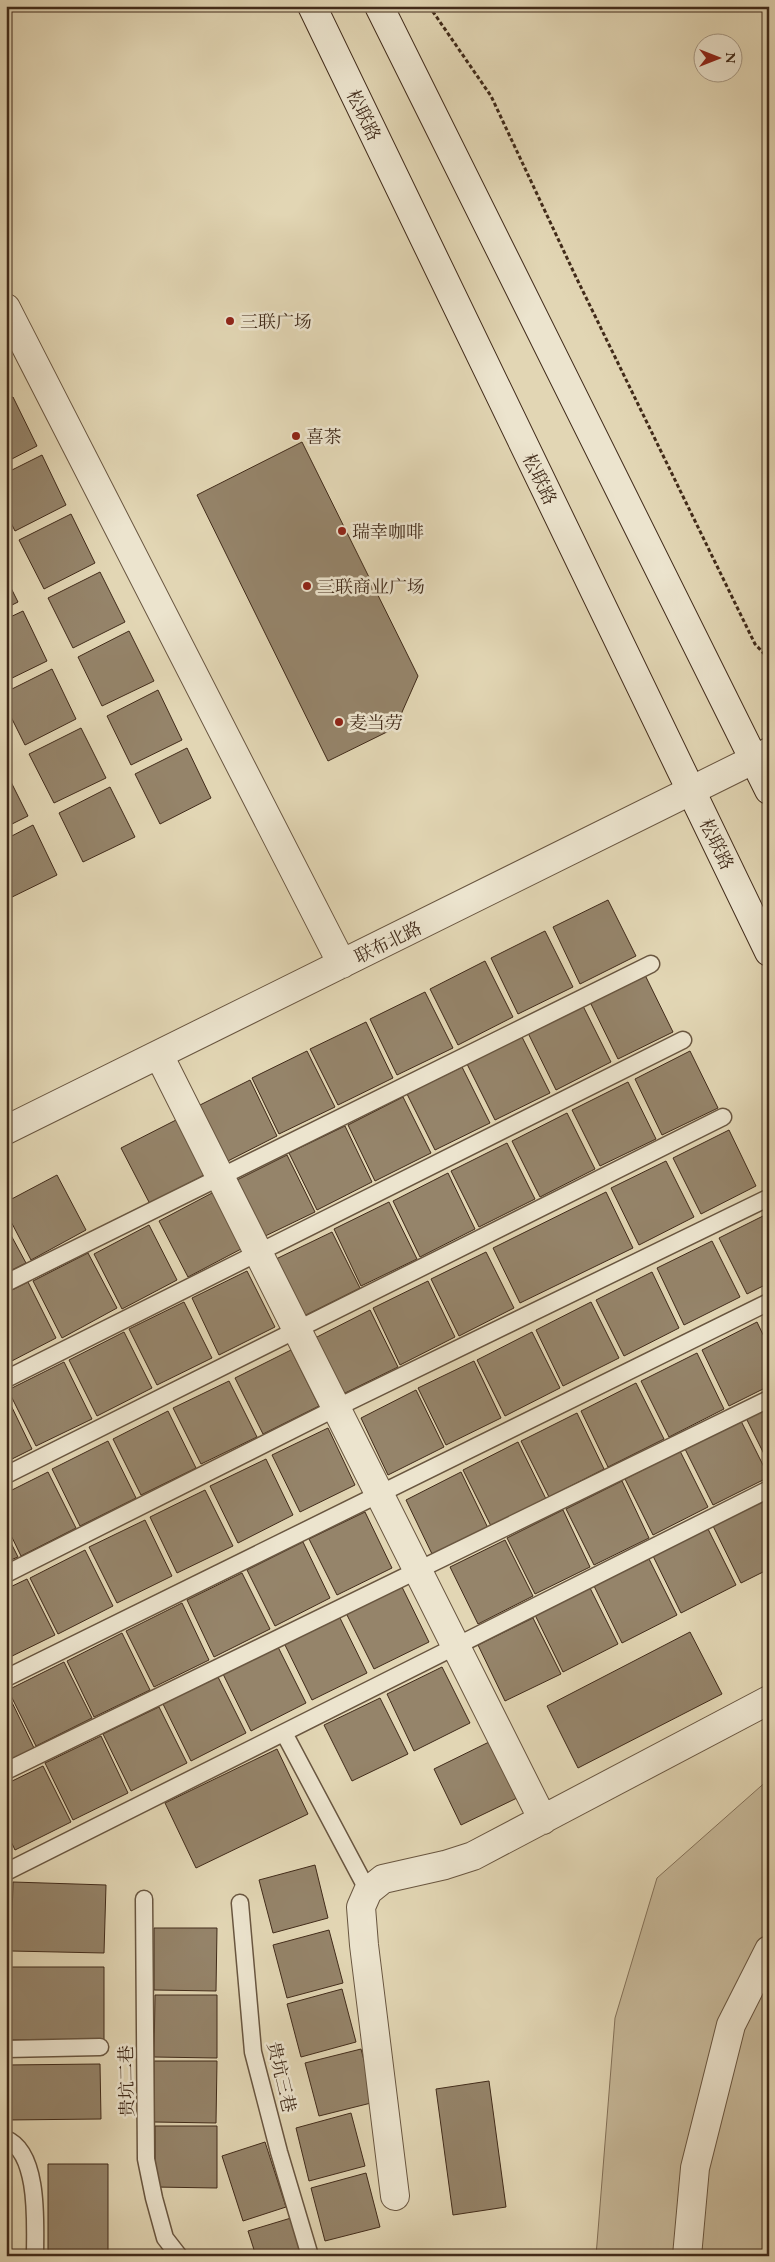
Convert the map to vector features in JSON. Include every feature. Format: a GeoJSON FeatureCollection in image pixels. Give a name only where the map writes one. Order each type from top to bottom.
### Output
{"type":"FeatureCollection","features":[{"type":"Feature","properties":{"kind":"street","name":"松联路"},"geometry":{"type":"LineString","coordinates":[[312,6],[769,952]]}},
{"type":"Feature","properties":{"kind":"street"},"geometry":{"type":"LineString","coordinates":[[380,6],[761,756],[769,790]]}},
{"type":"Feature","properties":{"kind":"street"},"geometry":{"type":"LineString","coordinates":[[6,308],[16,353],[342,964]]}},
{"type":"Feature","properties":{"kind":"street","name":"联布北路"},"geometry":{"type":"LineString","coordinates":[[6,1130],[761,756]]}},
{"type":"Feature","properties":{"kind":"street"},"geometry":{"type":"LineString","coordinates":[[159,1055],[543,1820]]}},
{"type":"Feature","properties":{"kind":"street"},"geometry":{"type":"LineString","coordinates":[[396,2196],[364,1945],[361,1907],[368,1891],[383,1879],[445,1865],[473,1856],[769,1700]]}},
{"type":"Feature","properties":{"kind":"street"},"geometry":{"type":"LineString","coordinates":[[687,2256],[695,2168],[731,2025],[769,1950]]}},
{"type":"Feature","properties":{"kind":"lane"},"geometry":{"type":"LineString","coordinates":[[6,1283],[651,964]]}},
{"type":"Feature","properties":{"kind":"lane"},"geometry":{"type":"LineString","coordinates":[[6,1379],[683,1040]]}},
{"type":"Feature","properties":{"kind":"lane"},"geometry":{"type":"LineString","coordinates":[[6,1475],[723,1117]]}},
{"type":"Feature","properties":{"kind":"lane"},"geometry":{"type":"LineString","coordinates":[[6,1574],[336,1408],[768,1198]]}},
{"type":"Feature","properties":{"kind":"lane"},"geometry":{"type":"LineString","coordinates":[[6,1678],[769,1302]]}},
{"type":"Feature","properties":{"kind":"lane"},"geometry":{"type":"LineString","coordinates":[[6,1771],[769,1399]]}},
{"type":"Feature","properties":{"kind":"lane"},"geometry":{"type":"LineString","coordinates":[[6,1872],[769,1489]]}},
{"type":"Feature","properties":{"kind":"lane"},"geometry":{"type":"LineString","coordinates":[[284,1733],[368,1891]]}},
{"type":"Feature","properties":{"kind":"lane","name":"贵坑二巷"},"geometry":{"type":"LineString","coordinates":[[144,1899],[146,2159],[165,2238],[179,2256]]}},
{"type":"Feature","properties":{"kind":"lane","name":"贵坑三巷"},"geometry":{"type":"LineString","coordinates":[[240,1903],[253,2052],[279,2152],[310,2256]]}},
{"type":"Feature","properties":{"kind":"lane"},"geometry":{"type":"LineString","coordinates":[[6,2049],[100,2047]]}},
{"type":"Feature","properties":{"kind":"lane"},"geometry":{"type":"LineString","coordinates":[[6,2139],[12,2141],[23,2154],[28,2169],[34,2198],[35,2256]]}},
{"type":"Feature","properties":{"kind":"path"},"geometry":{"type":"LineString","coordinates":[[430,6],[491,96],[575,275],[755,644],[769,659]]}},
{"type":"Feature","properties":{"kind":"shaded area"},"geometry":{"type":"Polygon","coordinates":[[[769,1779],[769,2256],[596,2256],[615,2018],[657,1878],[769,1779]]]}},
{"type":"Feature","properties":{"kind":"building"},"geometry":{"type":"Polygon","coordinates":[[[13,397],[37,446],[6,462],[6,400],[13,397]]]}},
{"type":"Feature","properties":{"kind":"building","name":"三联商业广场"},"geometry":{"type":"Polygon","coordinates":[[[302,442],[418,676],[395,728],[328,761],[197,495],[302,442]]]}},
{"type":"Feature","properties":{"kind":"building"},"geometry":{"type":"Polygon","coordinates":[[[42,455],[66,505],[15,531],[6,513],[6,473],[42,455]]]}},
{"type":"Feature","properties":{"kind":"building"},"geometry":{"type":"Polygon","coordinates":[[[71,514],[95,563],[44,589],[19,540],[71,514]]]}},
{"type":"Feature","properties":{"kind":"building"},"geometry":{"type":"Polygon","coordinates":[[[100,572],[125,622],[73,648],[48,598],[100,572]]]}},
{"type":"Feature","properties":{"kind":"building"},"geometry":{"type":"Polygon","coordinates":[[[6,578],[18,602],[6,608],[6,578]]]}},
{"type":"Feature","properties":{"kind":"building"},"geometry":{"type":"Polygon","coordinates":[[[23,611],[47,661],[6,681],[6,619],[23,611]]]}},
{"type":"Feature","properties":{"kind":"building"},"geometry":{"type":"Polygon","coordinates":[[[129,631],[154,681],[102,706],[78,657],[129,631]]]}},
{"type":"Feature","properties":{"kind":"building"},"geometry":{"type":"Polygon","coordinates":[[[52,669],[76,719],[25,745],[6,707],[6,692],[52,669]]]}},
{"type":"Feature","properties":{"kind":"building"},"geometry":{"type":"Polygon","coordinates":[[[158,690],[182,740],[131,765],[107,716],[158,690]]]}},
{"type":"Feature","properties":{"kind":"building"},"geometry":{"type":"Polygon","coordinates":[[[81,728],[106,778],[54,803],[29,754],[81,728]]]}},
{"type":"Feature","properties":{"kind":"building"},"geometry":{"type":"Polygon","coordinates":[[[187,748],[211,798],[160,824],[135,774],[187,748]]]}},
{"type":"Feature","properties":{"kind":"building"},"geometry":{"type":"Polygon","coordinates":[[[6,772],[28,816],[6,827],[6,772]]]}},
{"type":"Feature","properties":{"kind":"building"},"geometry":{"type":"Polygon","coordinates":[[[110,787],[135,837],[83,862],[59,813],[110,787]]]}},
{"type":"Feature","properties":{"kind":"building"},"geometry":{"type":"Polygon","coordinates":[[[33,825],[57,875],[6,900],[6,839],[33,825]]]}},
{"type":"Feature","properties":{"kind":"building"},"geometry":{"type":"Polygon","coordinates":[[[608,900],[636,956],[580,984],[553,927],[608,900]]]}},
{"type":"Feature","properties":{"kind":"building"},"geometry":{"type":"Polygon","coordinates":[[[545,931],[573,987],[518,1014],[491,958],[545,931]]]}},
{"type":"Feature","properties":{"kind":"building"},"geometry":{"type":"Polygon","coordinates":[[[485,961],[513,1017],[458,1045],[430,989],[485,961]]]}},
{"type":"Feature","properties":{"kind":"building"},"geometry":{"type":"Polygon","coordinates":[[[645,975],[673,1032],[618,1059],[590,1002],[645,975]]]}},
{"type":"Feature","properties":{"kind":"building"},"geometry":{"type":"Polygon","coordinates":[[[425,992],[453,1048],[397,1075],[370,1019],[425,992]]]}},
{"type":"Feature","properties":{"kind":"building"},"geometry":{"type":"Polygon","coordinates":[[[583,1006],[611,1062],[556,1090],[528,1033],[583,1006]]]}},
{"type":"Feature","properties":{"kind":"building"},"geometry":{"type":"Polygon","coordinates":[[[366,1022],[393,1078],[338,1105],[310,1049],[366,1022]]]}},
{"type":"Feature","properties":{"kind":"building"},"geometry":{"type":"Polygon","coordinates":[[[522,1037],[550,1093],[495,1120],[467,1064],[522,1037]]]}},
{"type":"Feature","properties":{"kind":"building"},"geometry":{"type":"Polygon","coordinates":[[[307,1051],[335,1107],[279,1134],[252,1078],[307,1051]]]}},
{"type":"Feature","properties":{"kind":"building"},"geometry":{"type":"Polygon","coordinates":[[[690,1051],[718,1108],[662,1135],[635,1079],[690,1051]]]}},
{"type":"Feature","properties":{"kind":"building"},"geometry":{"type":"Polygon","coordinates":[[[462,1067],[490,1123],[435,1150],[407,1094],[462,1067]]]}},
{"type":"Feature","properties":{"kind":"building"},"geometry":{"type":"Polygon","coordinates":[[[250,1080],[277,1136],[222,1164],[194,1108],[250,1080]]]}},
{"type":"Feature","properties":{"kind":"building"},"geometry":{"type":"Polygon","coordinates":[[[628,1082],[656,1139],[600,1166],[572,1110],[628,1082]]]}},
{"type":"Feature","properties":{"kind":"building"},"geometry":{"type":"Polygon","coordinates":[[[403,1097],[431,1153],[375,1181],[348,1125],[403,1097]]]}},
{"type":"Feature","properties":{"kind":"building"},"geometry":{"type":"Polygon","coordinates":[[[567,1113],[595,1169],[540,1197],[512,1141],[567,1113]]]}},
{"type":"Feature","properties":{"kind":"building"},"geometry":{"type":"Polygon","coordinates":[[[176,1120],[204,1175],[150,1204],[121,1148],[176,1120]]]}},
{"type":"Feature","properties":{"kind":"building"},"geometry":{"type":"Polygon","coordinates":[[[345,1126],[372,1182],[317,1210],[289,1153],[345,1126]]]}},
{"type":"Feature","properties":{"kind":"building"},"geometry":{"type":"Polygon","coordinates":[[[729,1130],[756,1186],[701,1214],[673,1158],[729,1130]]]}},
{"type":"Feature","properties":{"kind":"building"},"geometry":{"type":"Polygon","coordinates":[[[507,1143],[535,1199],[479,1227],[451,1171],[507,1143]]]}},
{"type":"Feature","properties":{"kind":"building"},"geometry":{"type":"Polygon","coordinates":[[[287,1155],[315,1212],[259,1239],[231,1183],[287,1155]]]}},
{"type":"Feature","properties":{"kind":"building"},"geometry":{"type":"Polygon","coordinates":[[[666,1161],[694,1217],[639,1245],[611,1188],[666,1161]]]}},
{"type":"Feature","properties":{"kind":"building"},"geometry":{"type":"Polygon","coordinates":[[[448,1173],[475,1229],[420,1257],[393,1201],[448,1173]]]}},
{"type":"Feature","properties":{"kind":"building"},"geometry":{"type":"Polygon","coordinates":[[[57,1175],[86,1230],[31,1260],[6,1212],[6,1202],[57,1175]]]}},
{"type":"Feature","properties":{"kind":"building"},"geometry":{"type":"Polygon","coordinates":[[[214,1192],[243,1248],[188,1277],[159,1221],[214,1192]]]}},
{"type":"Feature","properties":{"kind":"building"},"geometry":{"type":"Polygon","coordinates":[[[606,1192],[633,1248],[520,1303],[493,1248],[606,1192]]]}},
{"type":"Feature","properties":{"kind":"building"},"geometry":{"type":"Polygon","coordinates":[[[389,1202],[417,1259],[361,1286],[334,1229],[389,1202]]]}},
{"type":"Feature","properties":{"kind":"building"},"geometry":{"type":"Polygon","coordinates":[[[769,1213],[769,1283],[747,1294],[719,1238],[769,1213]]]}},
{"type":"Feature","properties":{"kind":"building"},"geometry":{"type":"Polygon","coordinates":[[[149,1225],[177,1280],[122,1309],[94,1254],[149,1225]]]}},
{"type":"Feature","properties":{"kind":"building"},"geometry":{"type":"Polygon","coordinates":[[[6,1226],[26,1263],[6,1273],[6,1226]]]}},
{"type":"Feature","properties":{"kind":"building"},"geometry":{"type":"Polygon","coordinates":[[[332,1232],[360,1288],[304,1316],[276,1259],[332,1232]]]}},
{"type":"Feature","properties":{"kind":"building"},"geometry":{"type":"Polygon","coordinates":[[[712,1241],[740,1297],[684,1325],[657,1268],[712,1241]]]}},
{"type":"Feature","properties":{"kind":"building"},"geometry":{"type":"Polygon","coordinates":[[[486,1252],[514,1308],[459,1336],[431,1279],[486,1252]]]}},
{"type":"Feature","properties":{"kind":"building"},"geometry":{"type":"Polygon","coordinates":[[[88,1253],[117,1308],[62,1338],[33,1281],[88,1253]]]}},
{"type":"Feature","properties":{"kind":"building"},"geometry":{"type":"Polygon","coordinates":[[[247,1271],[275,1327],[219,1355],[192,1298],[247,1271]]]}},
{"type":"Feature","properties":{"kind":"building"},"geometry":{"type":"Polygon","coordinates":[[[652,1272],[679,1328],[624,1356],[596,1300],[652,1272]]]}},
{"type":"Feature","properties":{"kind":"building"},"geometry":{"type":"Polygon","coordinates":[[[428,1281],[455,1337],[400,1365],[373,1308],[428,1281]]]}},
{"type":"Feature","properties":{"kind":"building"},"geometry":{"type":"Polygon","coordinates":[[[28,1282],[56,1338],[6,1364],[6,1293],[28,1282]]]}},
{"type":"Feature","properties":{"kind":"building"},"geometry":{"type":"Polygon","coordinates":[[[184,1302],[212,1358],[157,1385],[129,1329],[184,1302]]]}},
{"type":"Feature","properties":{"kind":"building"},"geometry":{"type":"Polygon","coordinates":[[[591,1302],[619,1358],[563,1386],[536,1330],[591,1302]]]}},
{"type":"Feature","properties":{"kind":"building"},"geometry":{"type":"Polygon","coordinates":[[[370,1310],[398,1367],[343,1394],[315,1338],[370,1310]]]}},
{"type":"Feature","properties":{"kind":"building"},"geometry":{"type":"Polygon","coordinates":[[[757,1322],[769,1347],[769,1386],[729,1406],[702,1350],[757,1322]]]}},
{"type":"Feature","properties":{"kind":"building"},"geometry":{"type":"Polygon","coordinates":[[[124,1332],[152,1388],[97,1416],[69,1360],[124,1332]]]}},
{"type":"Feature","properties":{"kind":"building"},"geometry":{"type":"Polygon","coordinates":[[[532,1332],[560,1388],[505,1416],[477,1360],[532,1332]]]}},
{"type":"Feature","properties":{"kind":"building"},"geometry":{"type":"Polygon","coordinates":[[[291,1350],[319,1406],[263,1434],[235,1378],[291,1350]]]}},
{"type":"Feature","properties":{"kind":"building"},"geometry":{"type":"Polygon","coordinates":[[[697,1353],[724,1409],[669,1437],[641,1381],[697,1353]]]}},
{"type":"Feature","properties":{"kind":"building"},"geometry":{"type":"Polygon","coordinates":[[[474,1361],[501,1418],[446,1445],[418,1388],[474,1361]]]}},
{"type":"Feature","properties":{"kind":"building"},"geometry":{"type":"Polygon","coordinates":[[[64,1362],[92,1419],[36,1446],[8,1390],[64,1362]]]}},
{"type":"Feature","properties":{"kind":"building"},"geometry":{"type":"Polygon","coordinates":[[[229,1381],[257,1437],[201,1464],[173,1408],[229,1381]]]}},
{"type":"Feature","properties":{"kind":"building"},"geometry":{"type":"Polygon","coordinates":[[[636,1383],[664,1439],[608,1467],[581,1411],[636,1383]]]}},
{"type":"Feature","properties":{"kind":"building"},"geometry":{"type":"Polygon","coordinates":[[[416,1390],[444,1447],[388,1475],[361,1418],[416,1390]]]}},
{"type":"Feature","properties":{"kind":"building"},"geometry":{"type":"Polygon","coordinates":[[[6,1395],[32,1449],[6,1462],[6,1395]]]}},
{"type":"Feature","properties":{"kind":"building"},"geometry":{"type":"Polygon","coordinates":[[[769,1407],[769,1464],[746,1418],[769,1407]]]}},
{"type":"Feature","properties":{"kind":"building"},"geometry":{"type":"Polygon","coordinates":[[[168,1411],[196,1468],[141,1495],[113,1439],[168,1411]]]}},
{"type":"Feature","properties":{"kind":"building"},"geometry":{"type":"Polygon","coordinates":[[[577,1413],[604,1469],[549,1497],[521,1441],[577,1413]]]}},
{"type":"Feature","properties":{"kind":"building"},"geometry":{"type":"Polygon","coordinates":[[[741,1421],[769,1477],[713,1505],[685,1449],[741,1421]]]}},
{"type":"Feature","properties":{"kind":"building"},"geometry":{"type":"Polygon","coordinates":[[[328,1428],[355,1485],[300,1512],[272,1455],[328,1428]]]}},
{"type":"Feature","properties":{"kind":"building"},"geometry":{"type":"Polygon","coordinates":[[[108,1441],[136,1498],[80,1526],[52,1469],[108,1441]]]}},
{"type":"Feature","properties":{"kind":"building"},"geometry":{"type":"Polygon","coordinates":[[[518,1442],[546,1499],[491,1526],[463,1470],[518,1442]]]}},
{"type":"Feature","properties":{"kind":"building"},"geometry":{"type":"Polygon","coordinates":[[[680,1451],[708,1507],[653,1535],[625,1479],[680,1451]]]}},
{"type":"Feature","properties":{"kind":"building"},"geometry":{"type":"Polygon","coordinates":[[[266,1459],[293,1515],[238,1543],[210,1486],[266,1459]]]}},
{"type":"Feature","properties":{"kind":"building"},"geometry":{"type":"Polygon","coordinates":[[[48,1472],[76,1528],[21,1556],[6,1525],[6,1493],[48,1472]]]}},
{"type":"Feature","properties":{"kind":"building"},"geometry":{"type":"Polygon","coordinates":[[[461,1472],[488,1528],[433,1556],[406,1500],[461,1472]]]}},
{"type":"Feature","properties":{"kind":"building"},"geometry":{"type":"Polygon","coordinates":[[[622,1481],[649,1538],[594,1565],[566,1509],[622,1481]]]}},
{"type":"Feature","properties":{"kind":"building"},"geometry":{"type":"Polygon","coordinates":[[[205,1490],[233,1546],[177,1573],[150,1517],[205,1490]]]}},
{"type":"Feature","properties":{"kind":"building"},"geometry":{"type":"Polygon","coordinates":[[[769,1499],[769,1569],[741,1583],[713,1526],[769,1499]]]}},
{"type":"Feature","properties":{"kind":"building"},"geometry":{"type":"Polygon","coordinates":[[[563,1510],[590,1567],[535,1594],[507,1538],[563,1510]]]}},
{"type":"Feature","properties":{"kind":"building"},"geometry":{"type":"Polygon","coordinates":[[[365,1512],[392,1568],[337,1595],[309,1539],[365,1512]]]}},
{"type":"Feature","properties":{"kind":"building"},"geometry":{"type":"Polygon","coordinates":[[[145,1520],[172,1576],[117,1603],[89,1547],[145,1520]]]}},
{"type":"Feature","properties":{"kind":"building"},"geometry":{"type":"Polygon","coordinates":[[[708,1529],[736,1585],[681,1613],[653,1556],[708,1529]]]}},
{"type":"Feature","properties":{"kind":"building"},"geometry":{"type":"Polygon","coordinates":[[[6,1533],[18,1557],[6,1562],[6,1533]]]}},
{"type":"Feature","properties":{"kind":"building"},"geometry":{"type":"Polygon","coordinates":[[[505,1540],[533,1596],[478,1624],[450,1567],[505,1540]]]}},
{"type":"Feature","properties":{"kind":"building"},"geometry":{"type":"Polygon","coordinates":[[[303,1542],[330,1598],[275,1626],[247,1570],[303,1542]]]}},
{"type":"Feature","properties":{"kind":"building"},"geometry":{"type":"Polygon","coordinates":[[[85,1550],[113,1606],[58,1634],[30,1578],[85,1550]]]}},
{"type":"Feature","properties":{"kind":"building"},"geometry":{"type":"Polygon","coordinates":[[[649,1559],[677,1615],[622,1643],[594,1586],[649,1559]]]}},
{"type":"Feature","properties":{"kind":"building"},"geometry":{"type":"Polygon","coordinates":[[[242,1573],[270,1629],[214,1657],[187,1600],[242,1573]]]}},
{"type":"Feature","properties":{"kind":"building"},"geometry":{"type":"Polygon","coordinates":[[[27,1579],[55,1635],[6,1659],[6,1589],[27,1579]]]}},
{"type":"Feature","properties":{"kind":"building"},"geometry":{"type":"Polygon","coordinates":[[[401,1585],[429,1642],[374,1669],[346,1613],[401,1585]]]}},
{"type":"Feature","properties":{"kind":"building"},"geometry":{"type":"Polygon","coordinates":[[[590,1588],[618,1644],[563,1672],[535,1615],[590,1588]]]}},
{"type":"Feature","properties":{"kind":"building"},"geometry":{"type":"Polygon","coordinates":[[[182,1603],[209,1660],[154,1687],[126,1631],[182,1603]]]}},
{"type":"Feature","properties":{"kind":"building"},"geometry":{"type":"Polygon","coordinates":[[[339,1616],[367,1673],[312,1700],[284,1643],[339,1616]]]}},
{"type":"Feature","properties":{"kind":"building"},"geometry":{"type":"Polygon","coordinates":[[[533,1618],[561,1674],[505,1701],[478,1645],[533,1618]]]}},
{"type":"Feature","properties":{"kind":"building"},"geometry":{"type":"Polygon","coordinates":[[[690,1632],[722,1694],[578,1768],[547,1706],[690,1632]]]}},
{"type":"Feature","properties":{"kind":"building"},"geometry":{"type":"Polygon","coordinates":[[[122,1633],[150,1690],[94,1717],[67,1661],[122,1633]]]}},
{"type":"Feature","properties":{"kind":"building"},"geometry":{"type":"Polygon","coordinates":[[[278,1647],[306,1703],[251,1731],[223,1674],[278,1647]]]}},
{"type":"Feature","properties":{"kind":"building"},"geometry":{"type":"Polygon","coordinates":[[[64,1662],[92,1718],[36,1746],[8,1690],[64,1662]]]}},
{"type":"Feature","properties":{"kind":"building"},"geometry":{"type":"Polygon","coordinates":[[[442,1667],[470,1723],[414,1751],[387,1694],[442,1667]]]}},
{"type":"Feature","properties":{"kind":"building"},"geometry":{"type":"Polygon","coordinates":[[[218,1677],[246,1733],[191,1761],[163,1704],[218,1677]]]}},
{"type":"Feature","properties":{"kind":"building"},"geometry":{"type":"Polygon","coordinates":[[[6,1692],[34,1748],[6,1762],[6,1692]]]}},
{"type":"Feature","properties":{"kind":"building"},"geometry":{"type":"Polygon","coordinates":[[[380,1698],[408,1754],[352,1781],[324,1725],[380,1698]]]}},
{"type":"Feature","properties":{"kind":"building"},"geometry":{"type":"Polygon","coordinates":[[[159,1707],[187,1763],[131,1791],[103,1734],[159,1707]]]}},
{"type":"Feature","properties":{"kind":"building"},"geometry":{"type":"Polygon","coordinates":[[[101,1736],[128,1793],[73,1820],[45,1763],[101,1736]]]}},
{"type":"Feature","properties":{"kind":"building"},"geometry":{"type":"Polygon","coordinates":[[[489,1742],[517,1798],[461,1825],[434,1769],[489,1742]]]}},
{"type":"Feature","properties":{"kind":"building"},"geometry":{"type":"Polygon","coordinates":[[[277,1749],[308,1814],[196,1868],[165,1803],[277,1749]]]}},
{"type":"Feature","properties":{"kind":"building"},"geometry":{"type":"Polygon","coordinates":[[[43,1766],[71,1822],[15,1850],[6,1831],[6,1784],[43,1766]]]}},
{"type":"Feature","properties":{"kind":"building"},"geometry":{"type":"Polygon","coordinates":[[[315,1865],[328,1918],[273,1933],[259,1880],[315,1865]]]}},
{"type":"Feature","properties":{"kind":"building"},"geometry":{"type":"Polygon","coordinates":[[[13,1882],[106,1885],[104,1953],[11,1951],[13,1882]]]}},
{"type":"Feature","properties":{"kind":"building"},"geometry":{"type":"Polygon","coordinates":[[[154,1928],[217,1928],[216,1991],[154,1990],[154,1928]]]}},
{"type":"Feature","properties":{"kind":"building"},"geometry":{"type":"Polygon","coordinates":[[[329,1930],[343,1983],[287,1998],[273,1945],[329,1930]]]}},
{"type":"Feature","properties":{"kind":"building"},"geometry":{"type":"Polygon","coordinates":[[[6,1967],[104,1967],[104,2040],[6,2040],[6,1967]]]}},
{"type":"Feature","properties":{"kind":"building"},"geometry":{"type":"Polygon","coordinates":[[[342,1989],[356,2042],[301,2057],[287,2004],[342,1989]]]}},
{"type":"Feature","properties":{"kind":"building"},"geometry":{"type":"Polygon","coordinates":[[[155,1995],[217,1995],[217,2058],[154,2057],[155,1995]]]}},
{"type":"Feature","properties":{"kind":"building"},"geometry":{"type":"Polygon","coordinates":[[[361,2049],[375,2102],[319,2116],[305,2063],[361,2049]]]}},
{"type":"Feature","properties":{"kind":"building"},"geometry":{"type":"Polygon","coordinates":[[[154,2061],[217,2061],[216,2123],[154,2122],[154,2061]]]}},
{"type":"Feature","properties":{"kind":"building"},"geometry":{"type":"Polygon","coordinates":[[[100,2064],[101,2119],[6,2120],[6,2065],[100,2064]]]}},
{"type":"Feature","properties":{"kind":"building"},"geometry":{"type":"Polygon","coordinates":[[[489,2081],[506,2207],[453,2215],[436,2089],[489,2081]]]}},
{"type":"Feature","properties":{"kind":"building"},"geometry":{"type":"Polygon","coordinates":[[[351,2113],[365,2166],[309,2181],[296,2128],[351,2113]]]}},
{"type":"Feature","properties":{"kind":"building"},"geometry":{"type":"Polygon","coordinates":[[[155,2126],[217,2126],[217,2188],[155,2187],[155,2126]]]}},
{"type":"Feature","properties":{"kind":"building"},"geometry":{"type":"Polygon","coordinates":[[[265,2142],[286,2207],[243,2221],[222,2156],[265,2142]]]}},
{"type":"Feature","properties":{"kind":"building"},"geometry":{"type":"Polygon","coordinates":[[[48,2164],[108,2164],[108,2256],[48,2256],[48,2164]]]}},
{"type":"Feature","properties":{"kind":"building"},"geometry":{"type":"Polygon","coordinates":[[[366,2173],[380,2227],[325,2241],[311,2188],[366,2173]]]}},
{"type":"Feature","properties":{"kind":"building"},"geometry":{"type":"Polygon","coordinates":[[[291,2218],[303,2256],[256,2256],[248,2231],[291,2218]]]}},
{"type":"Feature","properties":{"kind":"place","name":"三联广场"},"geometry":{"type":"Point","coordinates":[230,321]}},
{"type":"Feature","properties":{"kind":"place","name":"喜茶"},"geometry":{"type":"Point","coordinates":[296,436]}},
{"type":"Feature","properties":{"kind":"place","name":"瑞幸咖啡"},"geometry":{"type":"Point","coordinates":[342,531]}},
{"type":"Feature","properties":{"kind":"place","name":"三联商业广场"},"geometry":{"type":"Point","coordinates":[307,586]}},
{"type":"Feature","properties":{"kind":"place","name":"麦当劳"},"geometry":{"type":"Point","coordinates":[339,722]}}]}
